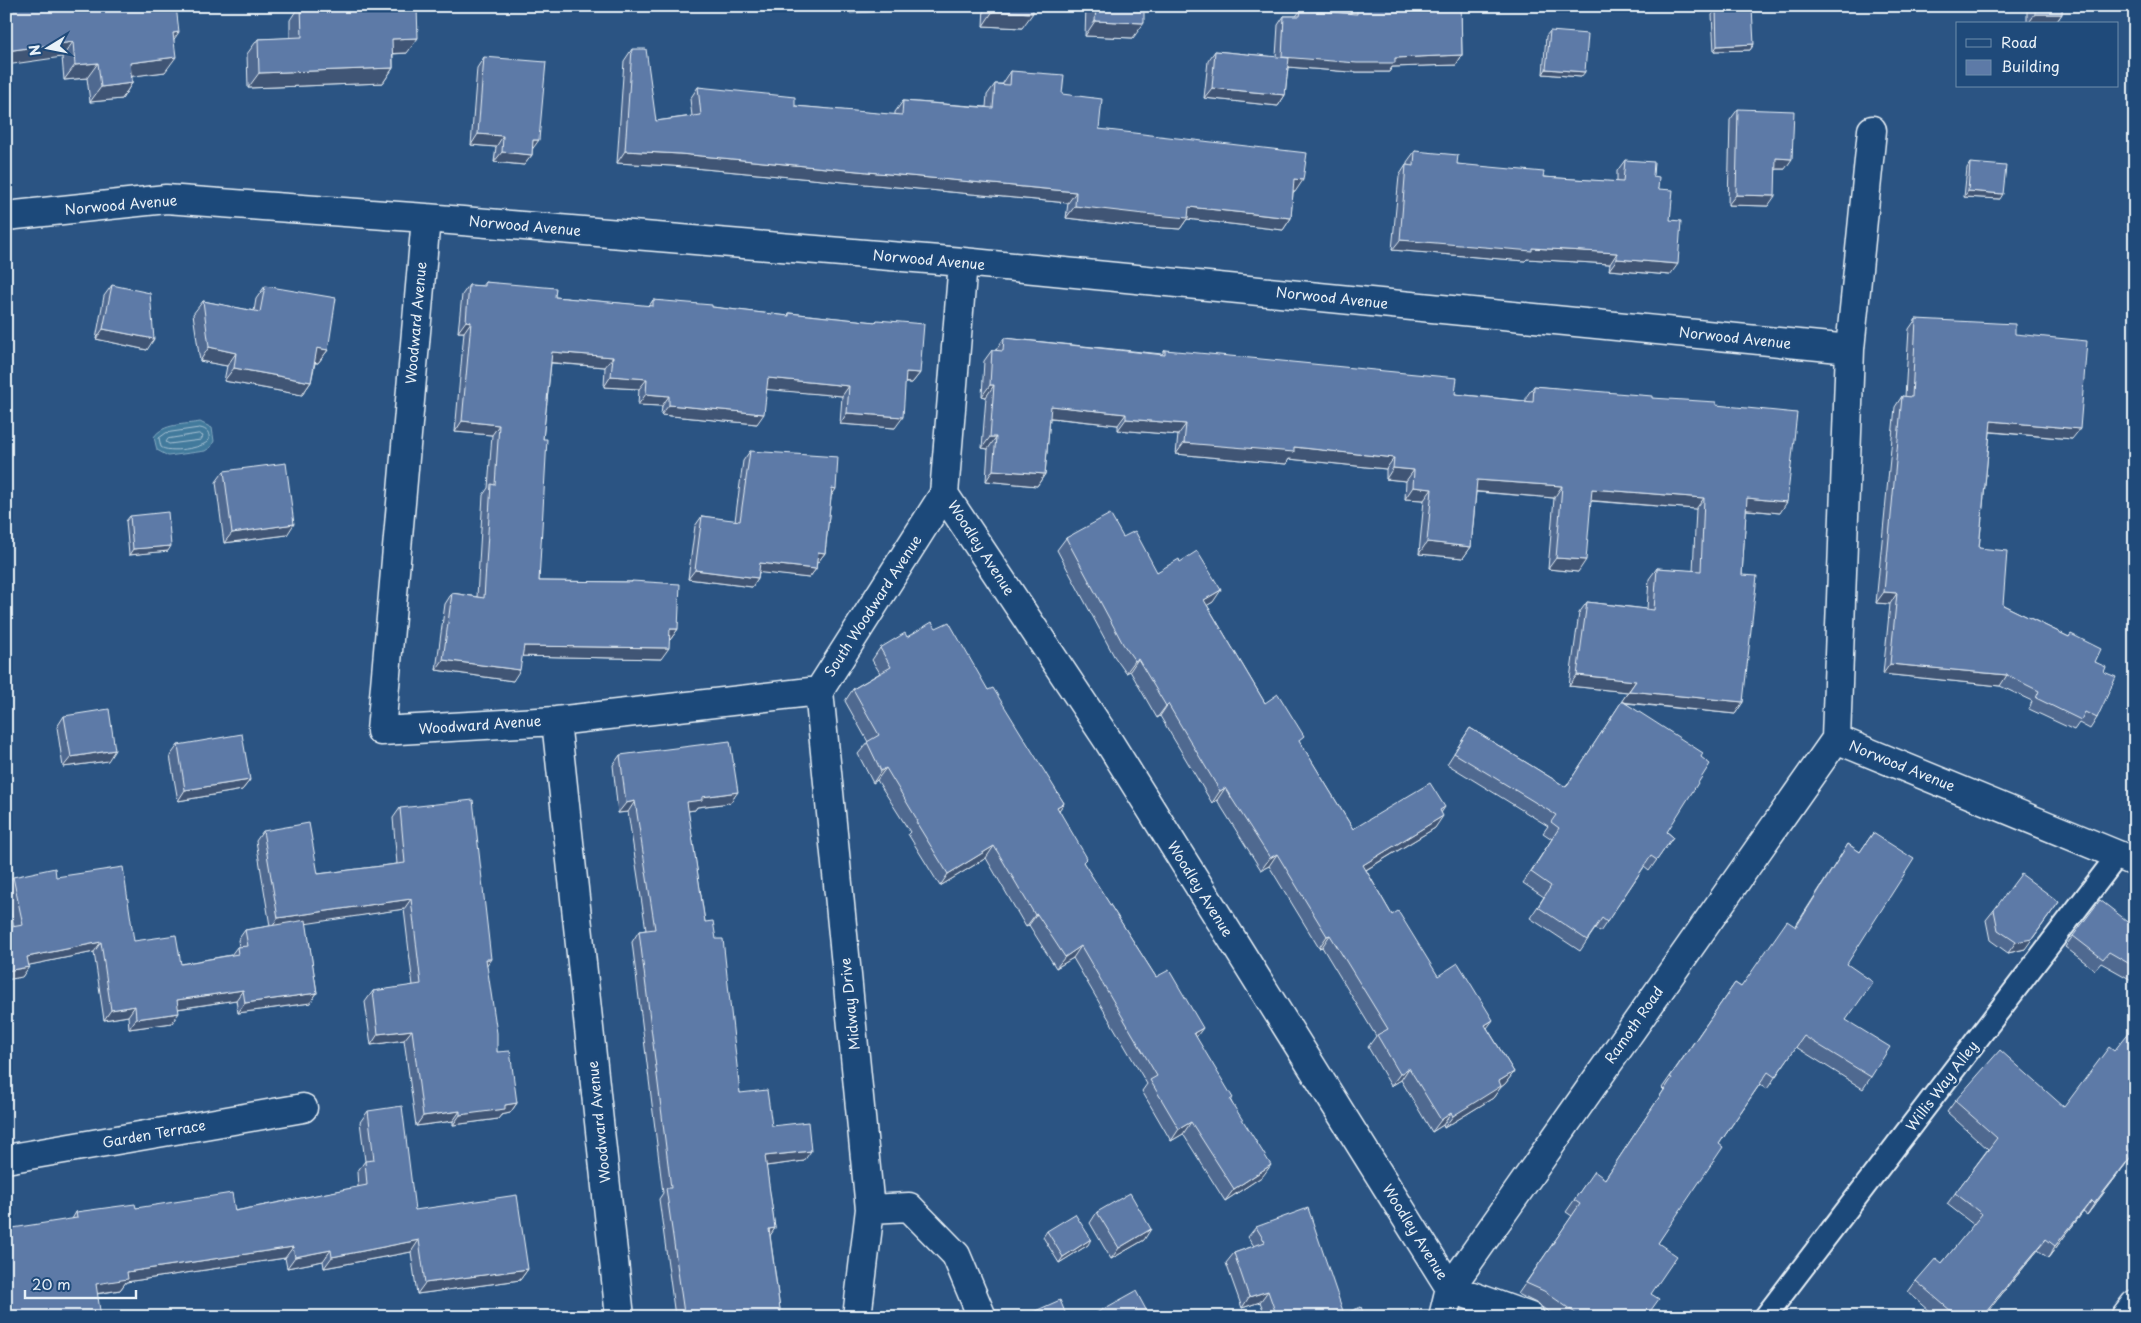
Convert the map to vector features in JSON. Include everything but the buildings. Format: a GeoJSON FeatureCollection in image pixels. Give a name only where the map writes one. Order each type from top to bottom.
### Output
{"type":"FeatureCollection","features":[{"type":"Feature","properties":{"kind":"street","name":"Norwood Avenue"},"geometry":{"type":"LineString","coordinates":[[1872,130],[1850,349],[1836,739],[2127,858]]}},
{"type":"Feature","properties":{"kind":"street","name":"Norwood Avenue"},"geometry":{"type":"LineString","coordinates":[[6,216],[166,199],[426,218],[963,262],[1850,349]]}},
{"type":"Feature","properties":{"kind":"street","name":"Woodward Avenue"},"geometry":{"type":"LineString","coordinates":[[426,218],[381,731],[556,720],[620,1317]]}},
{"type":"Feature","properties":{"kind":"street","name":"South Woodward Avenue"},"geometry":{"type":"LineString","coordinates":[[556,720],[818,691],[944,494],[963,262]]}},
{"type":"Feature","properties":{"kind":"street","name":"Woodley Avenue"},"geometry":{"type":"LineString","coordinates":[[944,494],[1109,742],[1450,1288]]}},
{"type":"Feature","properties":{"kind":"street","name":"Midway Drive"},"geometry":{"type":"LineString","coordinates":[[818,691],[870,1209],[857,1317]]}},
{"type":"Feature","properties":{"kind":"street","name":"Ramoth Road"},"geometry":{"type":"LineString","coordinates":[[1443,1317],[1450,1288],[1836,739]]}},
{"type":"Feature","properties":{"kind":"street","name":"Garden Terrace"},"geometry":{"type":"LineString","coordinates":[[6,1159],[303,1108]]}},
{"type":"Feature","properties":{"kind":"street"},"geometry":{"type":"LineString","coordinates":[[870,1209],[910,1206],[956,1255],[982,1317]]}},
{"type":"Feature","properties":{"kind":"street"},"geometry":{"type":"LineString","coordinates":[[1450,1288],[1530,1317]]}},
{"type":"Feature","properties":{"kind":"street"},"geometry":{"type":"LineString","coordinates":[[2125,1317],[2135,1304]]}},
{"type":"Feature","properties":{"kind":"lane","name":"Willis Way Alley"},"geometry":{"type":"LineString","coordinates":[[1765,1317],[2127,858]]}},
{"type":"Feature","properties":{"kind":"water"},"geometry":{"type":"Polygon","coordinates":[[[200,422],[212,428],[214,441],[211,447],[205,451],[168,456],[157,450],[154,437],[158,432],[175,425],[200,422]]]}}]}
